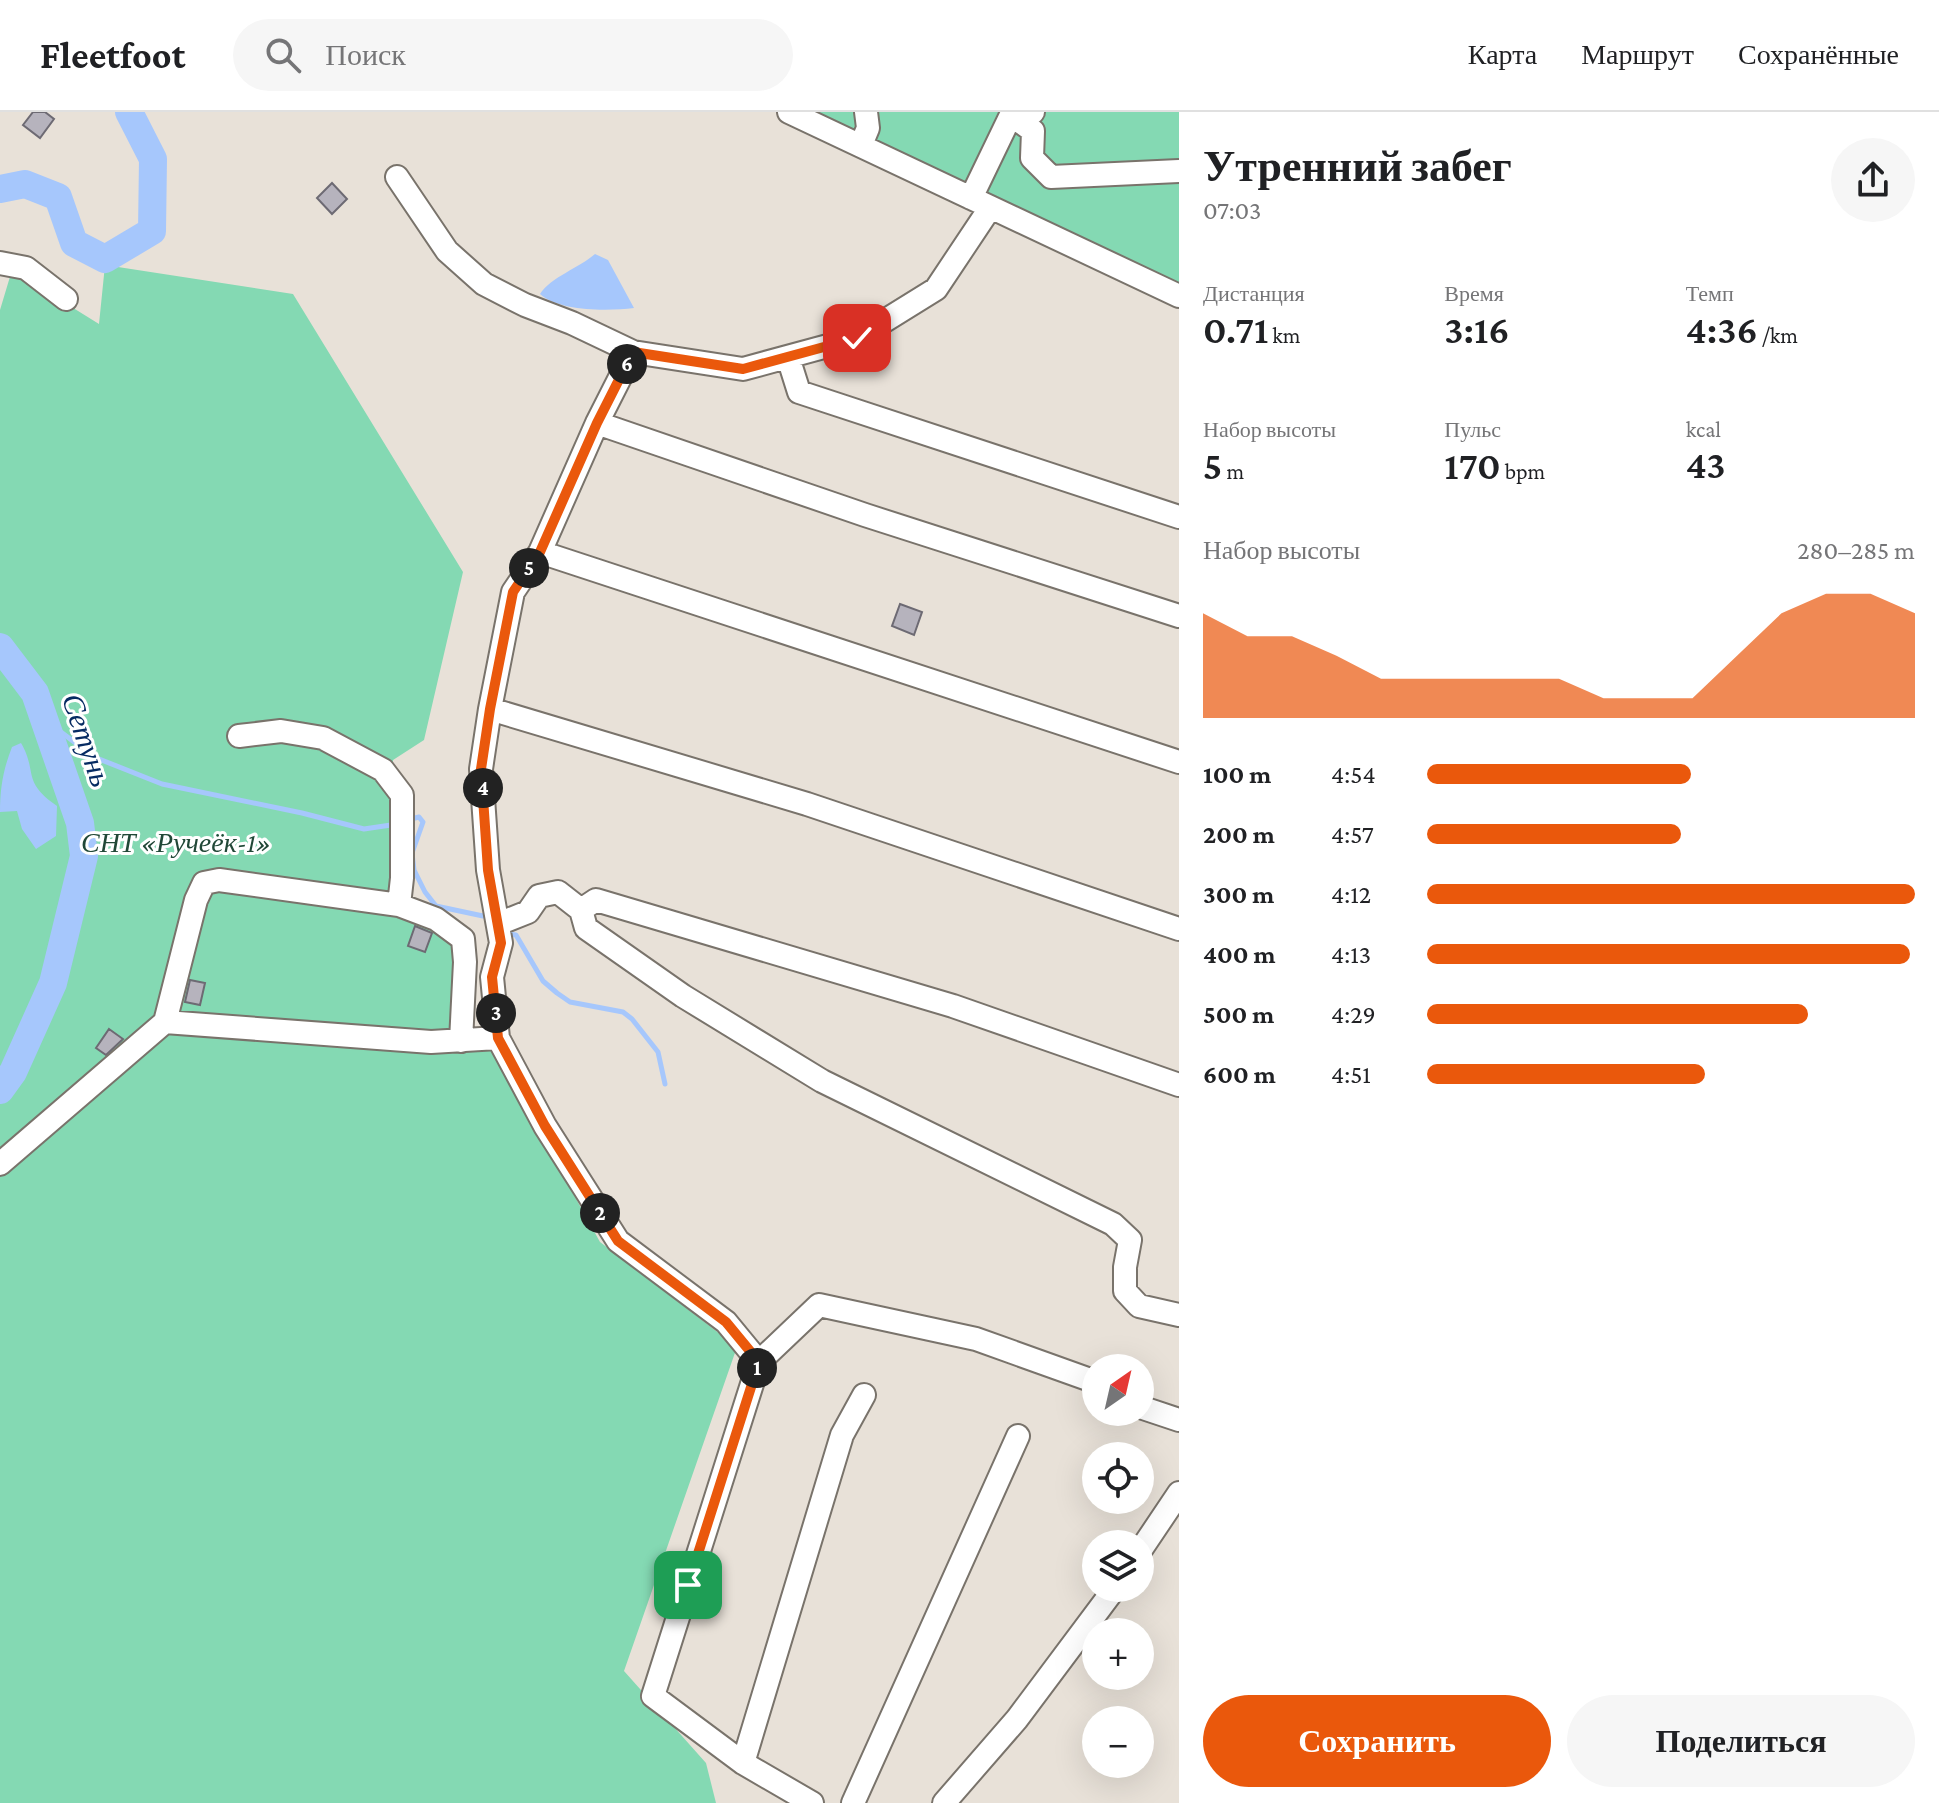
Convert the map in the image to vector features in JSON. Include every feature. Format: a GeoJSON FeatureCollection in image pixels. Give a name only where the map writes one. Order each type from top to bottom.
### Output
{"type":"FeatureCollection","features":[{"type":"Feature","properties":{"kind":"street"},"geometry":{"type":"LineString","coordinates":[[789,112],[1179,296]]}},
{"type":"Feature","properties":{"kind":"street"},"geometry":{"type":"LineString","coordinates":[[861,145],[868,128],[866,112]]}},
{"type":"Feature","properties":{"kind":"street"},"geometry":{"type":"LineString","coordinates":[[1011,115],[1033,112]]}},
{"type":"Feature","properties":{"kind":"street"},"geometry":{"type":"LineString","coordinates":[[1011,115],[1033,131],[1032,158],[1051,177],[1179,171]]}},
{"type":"Feature","properties":{"kind":"street"},"geometry":{"type":"LineString","coordinates":[[397,177],[447,251],[484,284],[633,352],[743,369],[857,338],[936,289],[980,203],[1011,115]]}},
{"type":"Feature","properties":{"kind":"street"},"geometry":{"type":"LineString","coordinates":[[0,263],[26,268],[66,299]]}},
{"type":"Feature","properties":{"kind":"street"},"geometry":{"type":"LineString","coordinates":[[633,352],[597,423],[540,552],[513,592],[481,769],[488,870],[501,943],[492,977],[498,1038],[545,1126],[618,1241],[726,1322],[759,1362]]}},
{"type":"Feature","properties":{"kind":"street"},"geometry":{"type":"LineString","coordinates":[[788,357],[799,392],[1179,517]]}},
{"type":"Feature","properties":{"kind":"street"},"geometry":{"type":"LineString","coordinates":[[597,423],[880,520],[1179,616]]}},
{"type":"Feature","properties":{"kind":"street"},"geometry":{"type":"LineString","coordinates":[[540,552],[1179,762]]}},
{"type":"Feature","properties":{"kind":"street"},"geometry":{"type":"LineString","coordinates":[[490,709],[807,804],[1179,929]]}},
{"type":"Feature","properties":{"kind":"street"},"geometry":{"type":"LineString","coordinates":[[239,736],[281,731],[323,738],[383,770],[402,795],[399,905]]}},
{"type":"Feature","properties":{"kind":"street"},"geometry":{"type":"LineString","coordinates":[[0,1164],[165,1022],[196,900],[204,883],[219,880],[399,905],[436,919],[463,939],[465,962],[461,1041]]}},
{"type":"Feature","properties":{"kind":"street"},"geometry":{"type":"LineString","coordinates":[[498,924],[528,912],[539,896],[558,892],[581,910],[586,928],[683,996],[822,1081],[1113,1224],[1130,1240],[1125,1291],[1139,1306],[1179,1315]]}},
{"type":"Feature","properties":{"kind":"street"},"geometry":{"type":"LineString","coordinates":[[581,910],[596,900],[953,1006],[1179,1085]]}},
{"type":"Feature","properties":{"kind":"street"},"geometry":{"type":"LineString","coordinates":[[165,1022],[431,1042],[498,1038]]}},
{"type":"Feature","properties":{"kind":"street"},"geometry":{"type":"LineString","coordinates":[[812,1803],[743,1763],[653,1696],[759,1362],[819,1305],[976,1339],[1082,1377]]}},
{"type":"Feature","properties":{"kind":"street"},"geometry":{"type":"LineString","coordinates":[[743,1763],[842,1435],[864,1395]]}},
{"type":"Feature","properties":{"kind":"street"},"geometry":{"type":"LineString","coordinates":[[1154,1412],[1179,1420]]}},
{"type":"Feature","properties":{"kind":"street"},"geometry":{"type":"LineString","coordinates":[[853,1803],[1018,1436]]}},
{"type":"Feature","properties":{"kind":"street"},"geometry":{"type":"LineString","coordinates":[[1154,1530],[1179,1493]]}},
{"type":"Feature","properties":{"kind":"street"},"geometry":{"type":"LineString","coordinates":[[944,1803],[1017,1719],[1105,1602]]}},
{"type":"Feature","properties":{"kind":"green space"},"geometry":{"type":"Polygon","coordinates":[[[806,112],[1179,112],[1179,287],[806,112]]]}},
{"type":"Feature","properties":{"kind":"green space","name":"СНТ «Ручеёк-1»"},"geometry":{"type":"Polygon","coordinates":[[[105,265],[293,294],[463,572],[424,740],[393,760],[392,913],[437,927],[455,947],[457,1039],[165,1017],[0,1158],[0,310],[12,270],[99,324],[105,265]]]}},
{"type":"Feature","properties":{"kind":"green space"},"geometry":{"type":"Polygon","coordinates":[[[165,1026],[494,1051],[600,1242],[737,1347],[624,1671],[706,1763],[716,1803],[0,1803],[0,1169],[165,1026]]]}},
{"type":"Feature","properties":{"kind":"water"},"geometry":{"type":"Polygon","coordinates":[[[595,254],[608,260],[634,308],[599,310],[572,307],[540,294],[551,283],[595,254]]]}},
{"type":"Feature","properties":{"kind":"water"},"geometry":{"type":"Polygon","coordinates":[[[21,743],[34,783],[57,806],[56,836],[36,849],[22,829],[17,811],[0,812],[6,763],[12,747],[21,743]]]}},
{"type":"Feature","properties":{"kind":"building"},"geometry":{"type":"Polygon","coordinates":[[[33,112],[45,112],[54,119],[40,138],[23,125],[33,112]]]}},
{"type":"Feature","properties":{"kind":"building"},"geometry":{"type":"Polygon","coordinates":[[[332,183],[347,199],[332,214],[317,198],[332,183]]]}},
{"type":"Feature","properties":{"kind":"building"},"geometry":{"type":"Polygon","coordinates":[[[900,604],[922,612],[914,635],[892,626],[900,604]]]}},
{"type":"Feature","properties":{"kind":"building"},"geometry":{"type":"Polygon","coordinates":[[[415,926],[432,933],[425,952],[408,946],[415,926]]]}},
{"type":"Feature","properties":{"kind":"building"},"geometry":{"type":"Polygon","coordinates":[[[190,980],[205,983],[200,1005],[185,1002],[190,980]]]}},
{"type":"Feature","properties":{"kind":"building"},"geometry":{"type":"Polygon","coordinates":[[[109,1029],[123,1039],[106,1055],[96,1048],[109,1029]]]}},
{"type":"Feature","properties":{"kind":"waterway","name":"Сетунь"},"geometry":{"type":"LineString","coordinates":[[0,189],[25,184],[58,197],[74,243],[105,259],[152,231],[153,159],[129,112]]}},
{"type":"Feature","properties":{"kind":"waterway","name":"Сетунь"},"geometry":{"type":"LineString","coordinates":[[0,647],[35,693],[80,823],[84,856],[53,983],[13,1072],[0,1090]]}},
{"type":"Feature","properties":{"kind":"waterway"},"geometry":{"type":"LineString","coordinates":[[45,720],[94,757],[162,784],[364,829],[391,825]]}},
{"type":"Feature","properties":{"kind":"waterway"},"geometry":{"type":"LineString","coordinates":[[407,820],[419,817],[423,822],[412,853],[414,870],[436,906],[483,916]]}},
{"type":"Feature","properties":{"kind":"waterway"},"geometry":{"type":"LineString","coordinates":[[508,934],[516,935],[543,981],[570,1002],[623,1012],[632,1019],[658,1052],[665,1084]]}},
{"type":"Feature","properties":{"kind":"route"},"geometry":{"type":"LineString","coordinates":[[688,1585],[759,1362],[726,1322],[618,1241],[545,1126],[498,1038],[492,977],[501,943],[488,870],[481,769],[513,592],[540,552],[597,423],[633,352],[743,369],[857,338]]}}]}
